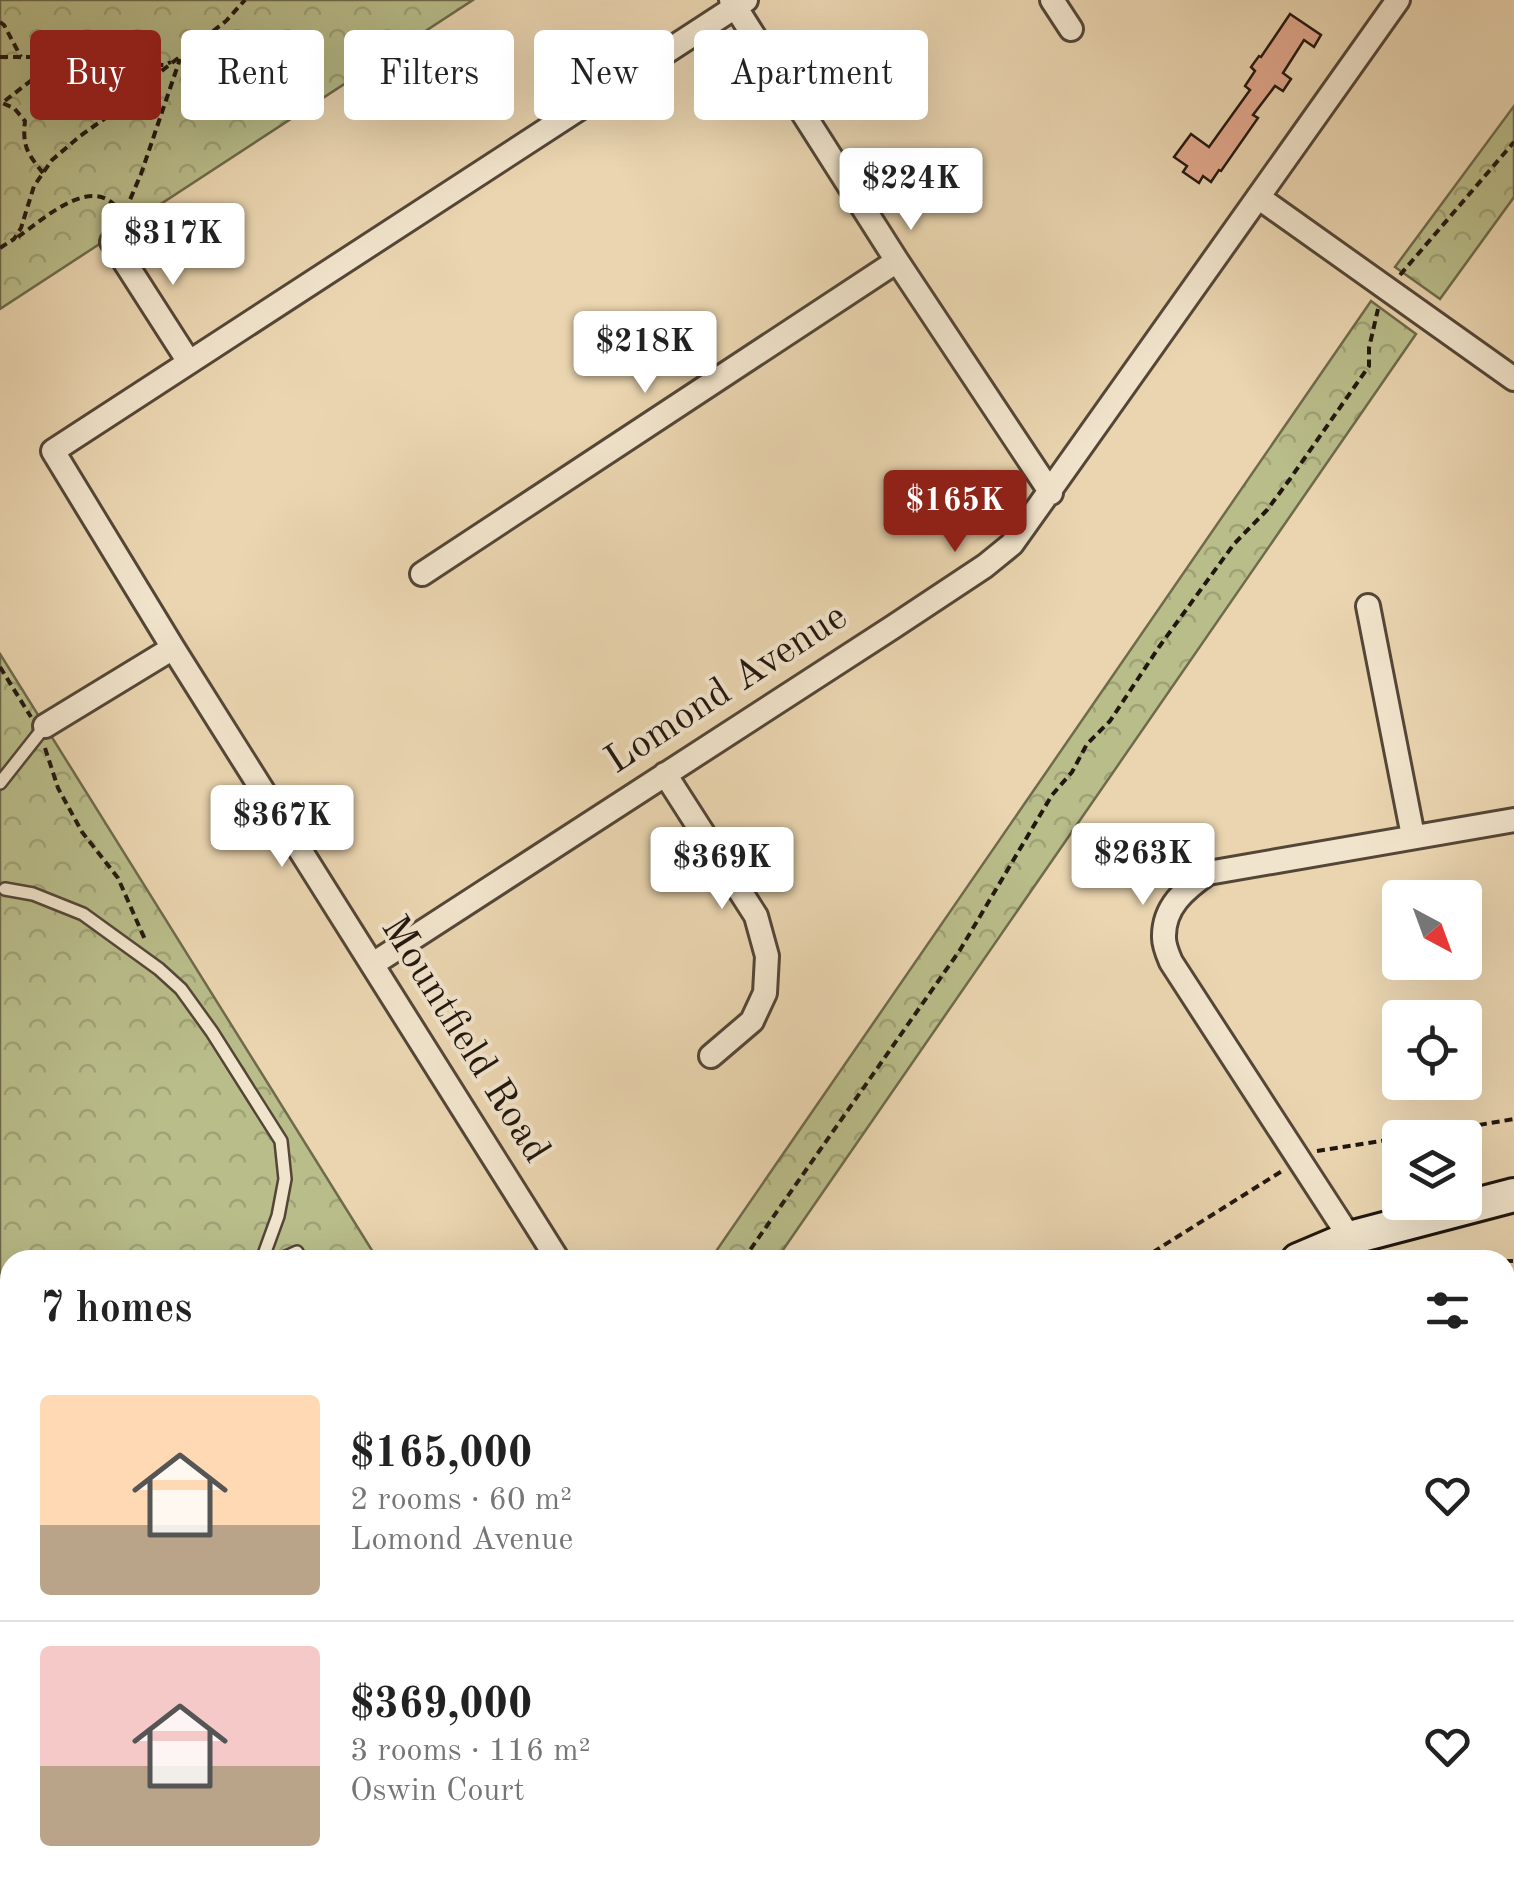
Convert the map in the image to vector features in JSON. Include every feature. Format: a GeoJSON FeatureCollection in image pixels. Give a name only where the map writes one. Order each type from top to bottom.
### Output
{"type":"FeatureCollection","features":[{"type":"Feature","properties":{"kind":"main road"},"geometry":{"type":"LineString","coordinates":[[1322,1250],[1350,1238],[1514,1195]]}},
{"type":"Feature","properties":{"kind":"street"},"geometry":{"type":"LineString","coordinates":[[1052,0],[1071,29]]}},
{"type":"Feature","properties":{"kind":"street","name":"Lomond Avenue"},"geometry":{"type":"LineString","coordinates":[[372,964],[985,566],[1012,544],[1398,0]]}},
{"type":"Feature","properties":{"kind":"street"},"geometry":{"type":"LineString","coordinates":[[112,242],[189,362],[737,2],[897,261],[1051,493]]}},
{"type":"Feature","properties":{"kind":"street"},"geometry":{"type":"LineString","coordinates":[[1258,197],[1514,379]]}},
{"type":"Feature","properties":{"kind":"street"},"geometry":{"type":"LineString","coordinates":[[422,574],[897,261]]}},
{"type":"Feature","properties":{"kind":"street","name":"Mountfield Road"},"geometry":{"type":"LineString","coordinates":[[189,362],[53,452],[552,1250]]}},
{"type":"Feature","properties":{"kind":"street"},"geometry":{"type":"LineString","coordinates":[[1368,606],[1413,836]]}},
{"type":"Feature","properties":{"kind":"street"},"geometry":{"type":"LineString","coordinates":[[42,728],[172,648]]}},
{"type":"Feature","properties":{"kind":"street"},"geometry":{"type":"LineString","coordinates":[[665,774],[756,916],[767,956],[765,994],[752,1022],[711,1056]]}},
{"type":"Feature","properties":{"kind":"street"},"geometry":{"type":"LineString","coordinates":[[1350,1238],[1171,962],[1163,940],[1168,915],[1182,890],[1208,873],[1514,820]]}},
{"type":"Feature","properties":{"kind":"lane"},"geometry":{"type":"LineString","coordinates":[[0,783],[42,728]]}},
{"type":"Feature","properties":{"kind":"lane"},"geometry":{"type":"LineString","coordinates":[[5,889],[33,894],[83,914],[181,989],[281,1141],[285,1179],[266,1250]]}},
{"type":"Feature","properties":{"kind":"path"},"geometry":{"type":"LineString","coordinates":[[14,239],[34,186],[52,160],[138,95],[159,73],[226,21],[245,0]]}},
{"type":"Feature","properties":{"kind":"path"},"geometry":{"type":"LineString","coordinates":[[0,22],[21,58]]}},
{"type":"Feature","properties":{"kind":"path"},"geometry":{"type":"LineString","coordinates":[[0,57],[30,58]]}},
{"type":"Feature","properties":{"kind":"path"},"geometry":{"type":"LineString","coordinates":[[161,65],[180,58]]}},
{"type":"Feature","properties":{"kind":"path"},"geometry":{"type":"LineString","coordinates":[[112,242],[141,174],[180,58]]}},
{"type":"Feature","properties":{"kind":"path"},"geometry":{"type":"LineString","coordinates":[[30,81],[1,102],[14,108],[25,121],[27,153],[43,173]]}},
{"type":"Feature","properties":{"kind":"path"},"geometry":{"type":"LineString","coordinates":[[1400,275],[1514,142]]}},
{"type":"Feature","properties":{"kind":"path"},"geometry":{"type":"LineString","coordinates":[[0,248],[77,198],[93,194],[108,199],[122,217]]}},
{"type":"Feature","properties":{"kind":"path"},"geometry":{"type":"LineString","coordinates":[[750,1250],[960,950],[1052,795],[1072,772],[1087,744],[1110,721],[1158,647],[1234,544],[1290,479],[1369,366],[1379,304]]}},
{"type":"Feature","properties":{"kind":"path"},"geometry":{"type":"LineString","coordinates":[[0,666],[42,728],[58,788],[82,832],[118,878],[159,969]]}},
{"type":"Feature","properties":{"kind":"path"},"geometry":{"type":"LineString","coordinates":[[1482,1124],[1514,1119]]}},
{"type":"Feature","properties":{"kind":"path"},"geometry":{"type":"LineString","coordinates":[[1312,1152],[1382,1141]]}},
{"type":"Feature","properties":{"kind":"path"},"geometry":{"type":"LineString","coordinates":[[1158,1250],[1286,1168]]}},
{"type":"Feature","properties":{"kind":"green space"},"geometry":{"type":"Polygon","coordinates":[[[0,0],[473,0],[427,30],[344,30],[344,84],[324,97],[324,30],[181,30],[181,120],[289,120],[0,309],[0,0]]]}},
{"type":"Feature","properties":{"kind":"green space"},"geometry":{"type":"Polygon","coordinates":[[[1514,106],[1514,197],[1440,299],[1395,267],[1514,106]]]}},
{"type":"Feature","properties":{"kind":"green space"},"geometry":{"type":"Polygon","coordinates":[[[1371,301],[1416,334],[783,1250],[717,1250],[1371,301]]]}},
{"type":"Feature","properties":{"kind":"green space"},"geometry":{"type":"Polygon","coordinates":[[[0,654],[372,1250],[0,1250],[0,654]]]}},
{"type":"Feature","properties":{"kind":"building"},"geometry":{"type":"Polygon","coordinates":[[[1290,14],[1321,35],[1314,47],[1304,40],[1283,73],[1291,79],[1283,91],[1275,86],[1253,115],[1258,118],[1221,171],[1211,182],[1203,176],[1199,183],[1183,172],[1187,166],[1174,157],[1191,134],[1209,147],[1250,90],[1245,86],[1255,71],[1251,67],[1290,14]]]}}]}
